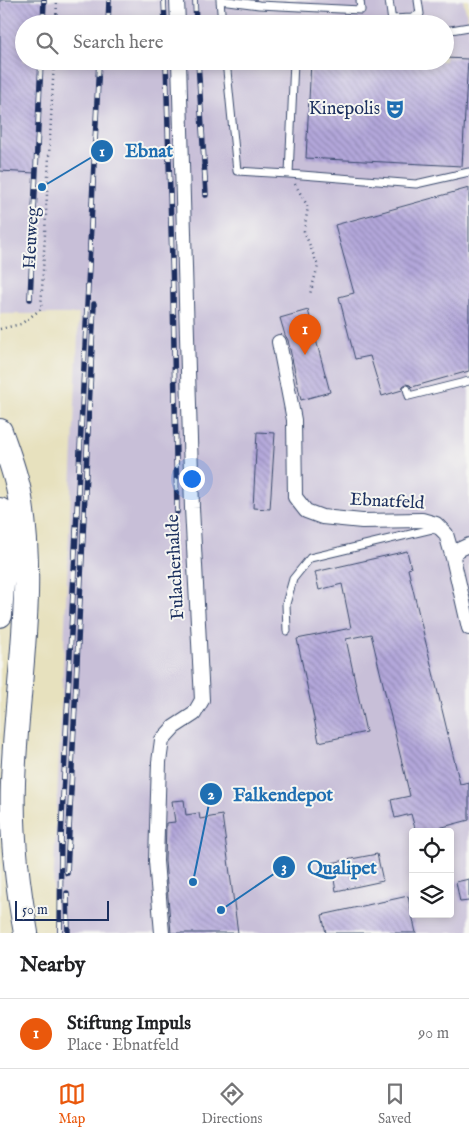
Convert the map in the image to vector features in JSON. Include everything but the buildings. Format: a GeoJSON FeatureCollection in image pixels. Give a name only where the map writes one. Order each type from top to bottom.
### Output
{"type":"FeatureCollection","features":[{"type":"Feature","properties":{"kind":"highway"},"geometry":{"type":"LineString","coordinates":[[0,431],[19,490],[26,546],[25,622],[12,806],[16,868],[26,933]]}},
{"type":"Feature","properties":{"kind":"highway"},"geometry":{"type":"LineString","coordinates":[[0,510],[4,549],[0,615]]}},
{"type":"Feature","properties":{"kind":"highway"},"geometry":{"type":"LineString","coordinates":[[0,884],[15,933]]}},
{"type":"Feature","properties":{"kind":"street"},"geometry":{"type":"LineString","coordinates":[[177,0],[178,15]]}},
{"type":"Feature","properties":{"kind":"street","name":"Fulacherhalde"},"geometry":{"type":"LineString","coordinates":[[162,933],[156,861],[159,762],[162,740],[174,727],[194,714],[202,700],[192,508],[179,70]]}},
{"type":"Feature","properties":{"kind":"street","name":"Ebnatfeld"},"geometry":{"type":"LineString","coordinates":[[278,342],[294,420],[295,497],[306,511],[322,517],[362,521],[422,520],[436,524],[446,534]]}},
{"type":"Feature","properties":{"kind":"street"},"geometry":{"type":"LineString","coordinates":[[446,534],[469,628]]}},
{"type":"Feature","properties":{"kind":"street"},"geometry":{"type":"LineString","coordinates":[[453,558],[456,551],[469,545]]}},
{"type":"Feature","properties":{"kind":"lane"},"geometry":{"type":"LineString","coordinates":[[221,15],[220,0],[302,4],[332,9],[361,10],[360,0]]}},
{"type":"Feature","properties":{"kind":"lane"},"geometry":{"type":"LineString","coordinates":[[330,0],[332,9]]}},
{"type":"Feature","properties":{"kind":"lane"},"geometry":{"type":"LineString","coordinates":[[389,0],[391,15]]}},
{"type":"Feature","properties":{"kind":"lane"},"geometry":{"type":"LineString","coordinates":[[418,0],[420,14],[418,15]]}},
{"type":"Feature","properties":{"kind":"lane"},"geometry":{"type":"LineString","coordinates":[[454,30],[469,27]]}},
{"type":"Feature","properties":{"kind":"lane"},"geometry":{"type":"LineString","coordinates":[[227,70],[237,170],[416,184],[469,172]]}},
{"type":"Feature","properties":{"kind":"lane"},"geometry":{"type":"LineString","coordinates":[[289,174],[294,70]]}},
{"type":"Feature","properties":{"kind":"lane"},"geometry":{"type":"LineString","coordinates":[[407,389],[409,396],[469,381]]}},
{"type":"Feature","properties":{"kind":"lane","name":"Ebnatfeld"},"geometry":{"type":"LineString","coordinates":[[287,631],[286,604],[293,579],[310,558],[432,529],[446,534]]}},
{"type":"Feature","properties":{"kind":"path"},"geometry":{"type":"LineString","coordinates":[[57,15],[58,0]]}},
{"type":"Feature","properties":{"kind":"path","name":"Heuweg"},"geometry":{"type":"LineString","coordinates":[[0,329],[21,324],[41,309],[54,70]]}},
{"type":"Feature","properties":{"kind":"path"},"geometry":{"type":"LineString","coordinates":[[289,174],[308,207],[304,230],[318,266],[310,294]]}},
{"type":"Feature","properties":{"kind":"shaded area"},"geometry":{"type":"Polygon","coordinates":[[[0,0],[463,0],[469,23],[469,933],[54,933],[53,890],[79,314],[0,314],[0,0]]]}},
{"type":"Feature","properties":{"kind":"railway"},"geometry":{"type":"LineString","coordinates":[[43,15],[44,0]]}},
{"type":"Feature","properties":{"kind":"railway"},"geometry":{"type":"LineString","coordinates":[[108,15],[109,0]]}},
{"type":"Feature","properties":{"kind":"railway"},"geometry":{"type":"LineString","coordinates":[[164,0],[165,15]]}},
{"type":"Feature","properties":{"kind":"railway"},"geometry":{"type":"LineString","coordinates":[[195,0],[196,15]]}},
{"type":"Feature","properties":{"kind":"railway"},"geometry":{"type":"LineString","coordinates":[[30,299],[41,70]]}},
{"type":"Feature","properties":{"kind":"railway"},"geometry":{"type":"LineString","coordinates":[[60,933],[61,838],[99,70]]}},
{"type":"Feature","properties":{"kind":"railway"},"geometry":{"type":"LineString","coordinates":[[166,70],[177,512]]}},
{"type":"Feature","properties":{"kind":"railway"},"geometry":{"type":"LineString","coordinates":[[199,70],[206,195]]}},
{"type":"Feature","properties":{"kind":"railway"},"geometry":{"type":"LineString","coordinates":[[67,873],[94,304]]}},
{"type":"Feature","properties":{"kind":"railway"},"geometry":{"type":"LineString","coordinates":[[67,893],[68,933]]}},
{"type":"Feature","properties":{"kind":"place","name":"Kinepolis"},"geometry":{"type":"Point","coordinates":[395,109]}},
{"type":"Feature","properties":{"kind":"place","name":"Ebnat"},"geometry":{"type":"Point","coordinates":[42,187]}},
{"type":"Feature","properties":{"kind":"place","name":"Stiftung Impuls"},"geometry":{"type":"Point","coordinates":[305,355]}},
{"type":"Feature","properties":{"kind":"place","name":"Falkendepot"},"geometry":{"type":"Point","coordinates":[193,882]}},
{"type":"Feature","properties":{"kind":"place","name":"Qualipet"},"geometry":{"type":"Point","coordinates":[221,910]}}]}
